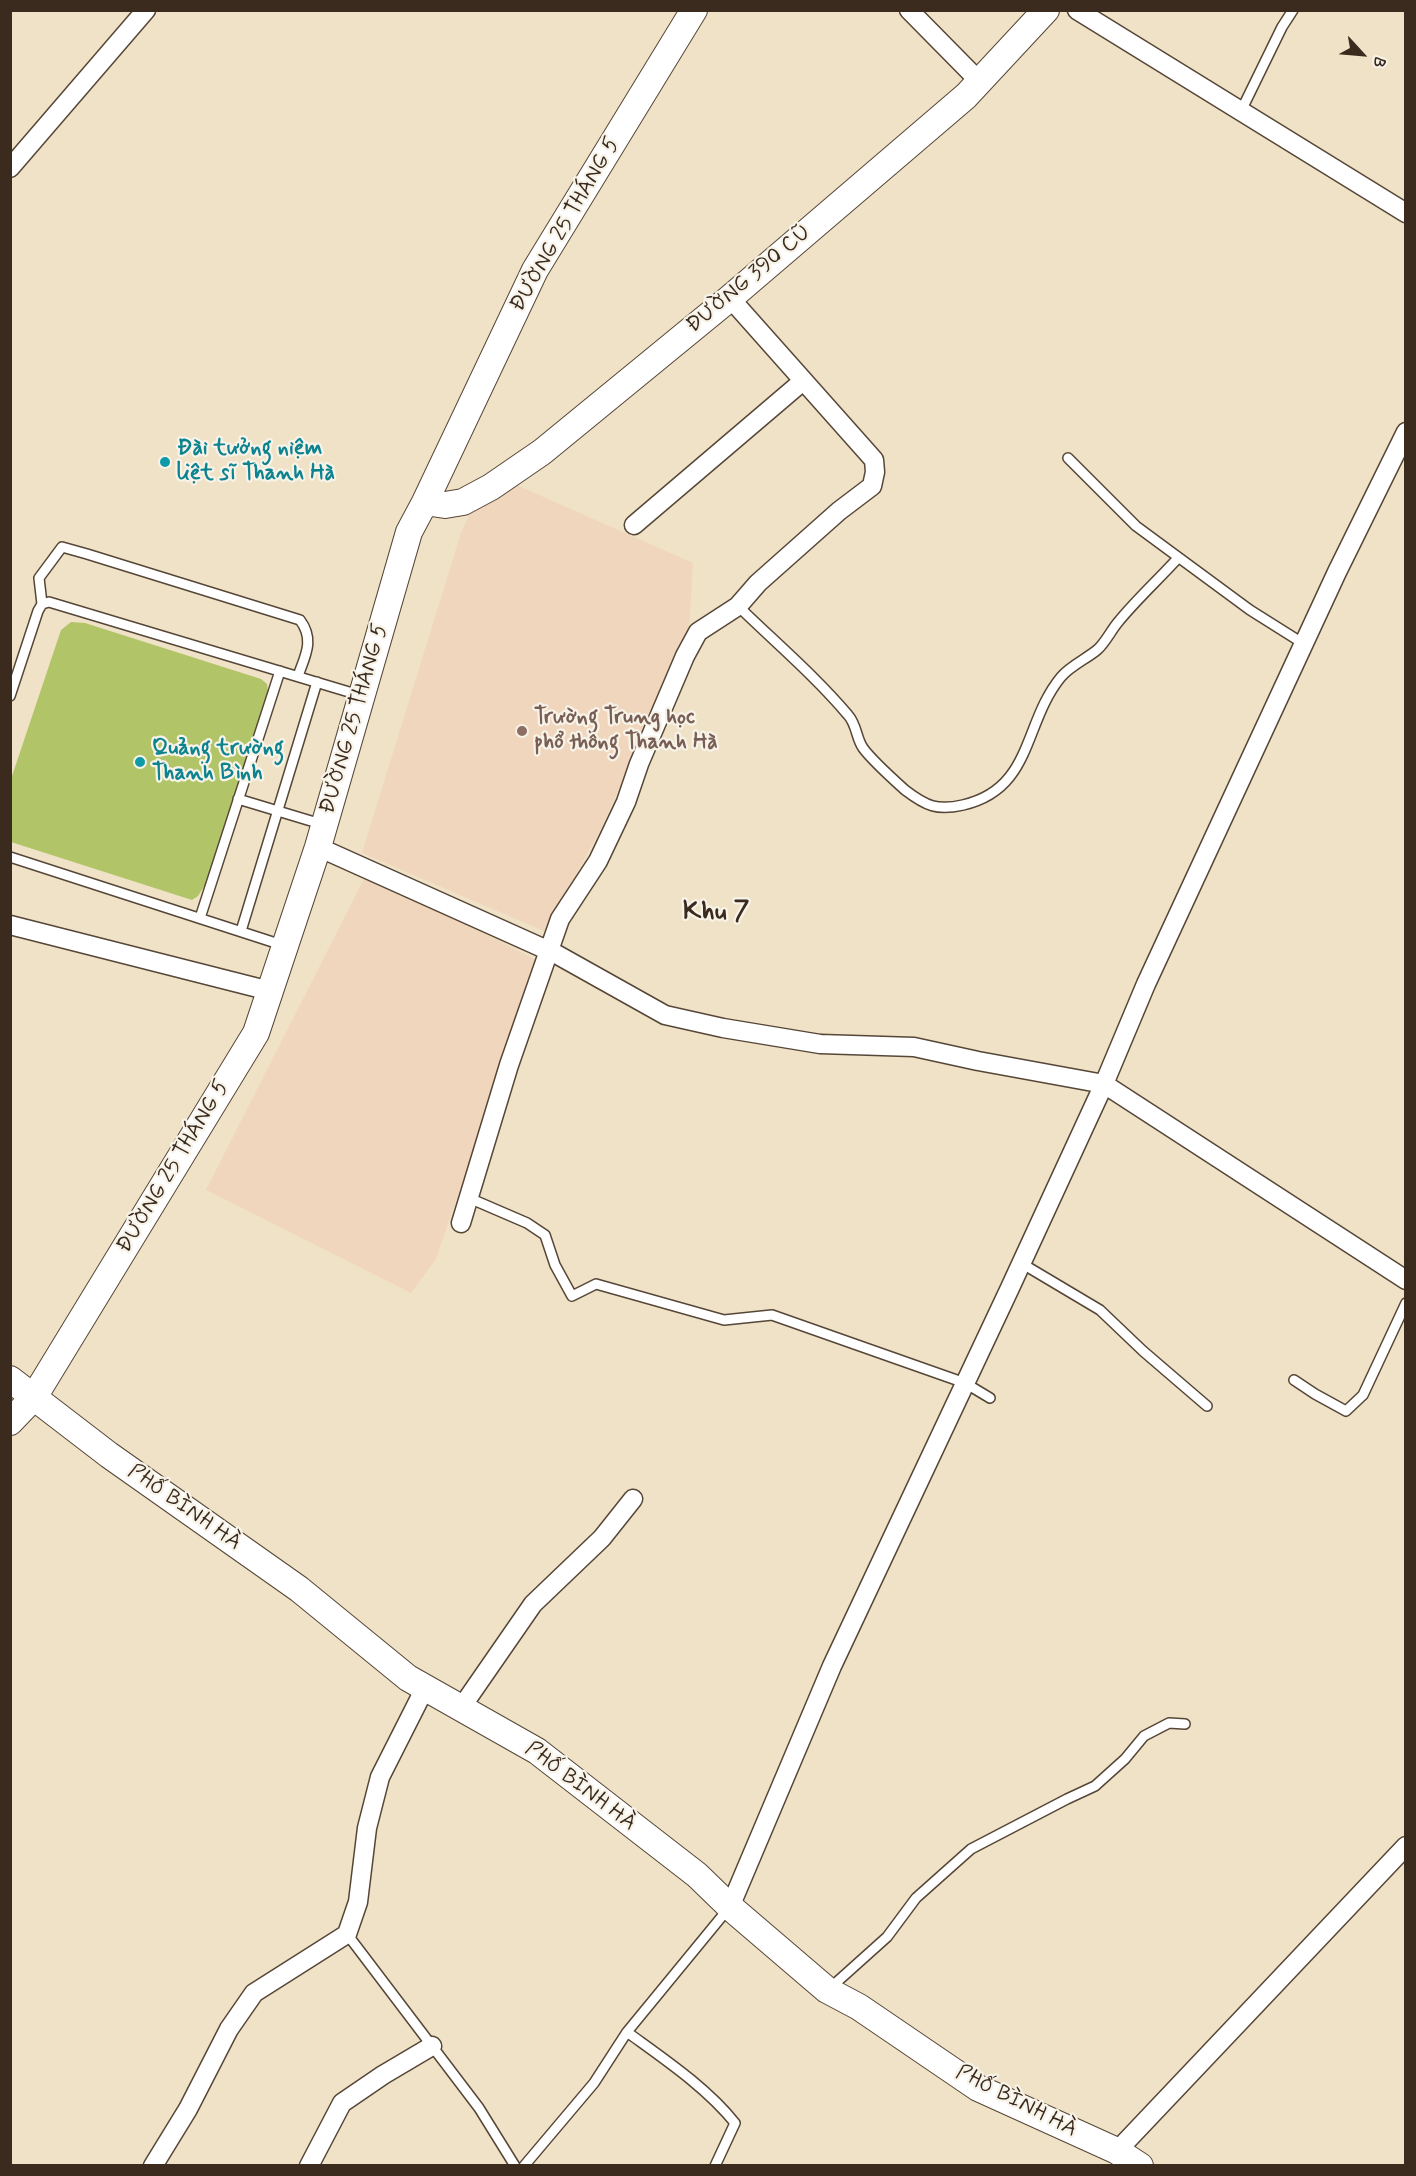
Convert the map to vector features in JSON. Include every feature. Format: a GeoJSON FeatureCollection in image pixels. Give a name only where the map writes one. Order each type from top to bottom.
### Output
{"type":"FeatureCollection","features":[{"type":"Feature","properties":{"kind":"main road","name":"ĐƯỜNG 25 THÁNG 5"},"geometry":{"type":"LineString","coordinates":[[10,1422],[34,1396],[256,1033],[321,836],[409,532],[535,270],[694,10]]}},
{"type":"Feature","properties":{"kind":"main road","name":"ĐƯỜNG 390 CŨ"},"geometry":{"type":"LineString","coordinates":[[424,502],[445,505],[463,502],[491,487],[542,452],[730,298],[966,96],[1046,10]]}},
{"type":"Feature","properties":{"kind":"main road","name":"PHỐ BÌNH HÀ"},"geometry":{"type":"LineString","coordinates":[[10,1379],[109,1455],[299,1589],[408,1678],[537,1751],[697,1875],[730,1907],[827,1990],[859,2007],[978,2088],[1130,2161]]}},
{"type":"Feature","properties":{"kind":"street"},"geometry":{"type":"LineString","coordinates":[[10,168],[146,10]]}},
{"type":"Feature","properties":{"kind":"street"},"geometry":{"type":"LineString","coordinates":[[909,10],[980,81]]}},
{"type":"Feature","properties":{"kind":"street"},"geometry":{"type":"LineString","coordinates":[[1077,10],[1406,213]]}},
{"type":"Feature","properties":{"kind":"street"},"geometry":{"type":"LineString","coordinates":[[461,1223],[508,1065],[560,919],[598,861],[626,802],[639,764],[685,656],[698,632],[738,606],[758,583],[839,511],[872,486],[875,472],[874,460],[730,298]]}},
{"type":"Feature","properties":{"kind":"street"},"geometry":{"type":"LineString","coordinates":[[634,525],[803,381]]}},
{"type":"Feature","properties":{"kind":"street"},"geometry":{"type":"LineString","coordinates":[[730,1907],[832,1666],[1021,1263],[1104,1083],[1146,984],[1304,644],[1406,432]]}},
{"type":"Feature","properties":{"kind":"street"},"geometry":{"type":"LineString","coordinates":[[321,836],[548,950],[665,1015],[723,1028],[820,1044],[914,1047],[978,1061],[1104,1083],[1406,1280]]}},
{"type":"Feature","properties":{"kind":"street"},"geometry":{"type":"LineString","coordinates":[[10,925],[270,991]]}},
{"type":"Feature","properties":{"kind":"street"},"geometry":{"type":"LineString","coordinates":[[461,1708],[533,1604],[602,1538],[633,1499]]}},
{"type":"Feature","properties":{"kind":"street"},"geometry":{"type":"LineString","coordinates":[[153,2166],[188,2109],[229,2029],[254,1993],[346,1934],[358,1902],[367,1828],[380,1777],[425,1688]]}},
{"type":"Feature","properties":{"kind":"street"},"geometry":{"type":"LineString","coordinates":[[1130,2161],[1406,1846]]}},
{"type":"Feature","properties":{"kind":"street"},"geometry":{"type":"LineString","coordinates":[[309,2166],[342,2103],[432,2046]]}},
{"type":"Feature","properties":{"kind":"lane"},"geometry":{"type":"LineString","coordinates":[[1241,111],[1282,27],[1293,10]]}},
{"type":"Feature","properties":{"kind":"lane"},"geometry":{"type":"LineString","coordinates":[[1068,458],[1136,526],[1250,610],[1304,644]]}},
{"type":"Feature","properties":{"kind":"lane"},"geometry":{"type":"LineString","coordinates":[[10,696],[42,604],[39,578],[62,547],[300,620],[306,628],[309,645],[298,676]]}},
{"type":"Feature","properties":{"kind":"lane"},"geometry":{"type":"LineString","coordinates":[[738,606],[833,697],[853,721],[863,747],[904,789],[924,803],[939,808],[951,808],[974,802],[992,793],[1011,778],[1026,750],[1041,710],[1062,675],[1099,649],[1118,621],[1178,558]]}},
{"type":"Feature","properties":{"kind":"lane"},"geometry":{"type":"LineString","coordinates":[[42,604],[49,602],[362,696]]}},
{"type":"Feature","properties":{"kind":"lane"},"geometry":{"type":"LineString","coordinates":[[200,918],[280,671]]}},
{"type":"Feature","properties":{"kind":"lane"},"geometry":{"type":"LineString","coordinates":[[241,931],[317,682]]}},
{"type":"Feature","properties":{"kind":"lane"},"geometry":{"type":"LineString","coordinates":[[238,799],[278,811],[321,836]]}},
{"type":"Feature","properties":{"kind":"lane"},"geometry":{"type":"LineString","coordinates":[[10,857],[285,945]]}},
{"type":"Feature","properties":{"kind":"lane"},"geometry":{"type":"LineString","coordinates":[[469,1198],[527,1223],[545,1235],[555,1265],[572,1296],[596,1284],[724,1320],[772,1315],[965,1383],[990,1398]]}},
{"type":"Feature","properties":{"kind":"lane"},"geometry":{"type":"LineString","coordinates":[[1021,1263],[1100,1310],[1143,1351],[1207,1406]]}},
{"type":"Feature","properties":{"kind":"lane"},"geometry":{"type":"LineString","coordinates":[[1294,1380],[1346,1411],[1363,1395],[1406,1303]]}},
{"type":"Feature","properties":{"kind":"lane"},"geometry":{"type":"LineString","coordinates":[[827,1990],[887,1937],[915,1898],[971,1849],[1095,1786],[1125,1759],[1144,1736],[1169,1723],[1185,1724]]}},
{"type":"Feature","properties":{"kind":"lane"},"geometry":{"type":"LineString","coordinates":[[524,2166],[594,2084],[627,2032],[730,1907]]}},
{"type":"Feature","properties":{"kind":"lane"},"geometry":{"type":"LineString","coordinates":[[346,1934],[479,2108],[515,2166]]}},
{"type":"Feature","properties":{"kind":"lane"},"geometry":{"type":"LineString","coordinates":[[627,2032],[722,2107],[735,2123],[715,2166]]}},
{"type":"Feature","properties":{"kind":"shaded area","name":"Trường Trung học phổ thông Thanh Hà"},"geometry":{"type":"Polygon","coordinates":[[[489,473],[693,563],[689,631],[600,831],[544,931],[362,853],[461,533],[489,473]]]}},
{"type":"Feature","properties":{"kind":"shaded area"},"geometry":{"type":"Polygon","coordinates":[[[367,873],[538,961],[436,1259],[411,1293],[206,1190],[367,873]]]}},
{"type":"Feature","properties":{"kind":"green space"},"geometry":{"type":"Polygon","coordinates":[[[71,622],[85,623],[261,679],[267,684],[268,691],[205,885],[198,896],[192,900],[11,842],[11,779],[61,630],[71,622]]]}},
{"type":"Feature","properties":{"kind":"place","name":"Đài tưởng niệm liệt sĩ Thanh Hà"},"geometry":{"type":"Point","coordinates":[165,462]}},
{"type":"Feature","properties":{"kind":"place","name":"Trường Trung học phổ thông Thanh Hà"},"geometry":{"type":"Point","coordinates":[522,731]}},
{"type":"Feature","properties":{"kind":"place","name":"Quảng trường Thanh Bình"},"geometry":{"type":"Point","coordinates":[140,762]}},
{"type":"Feature","properties":{"kind":"district","name":"Khu 7"},"geometry":{"type":"Point","coordinates":[716,914]}}]}
